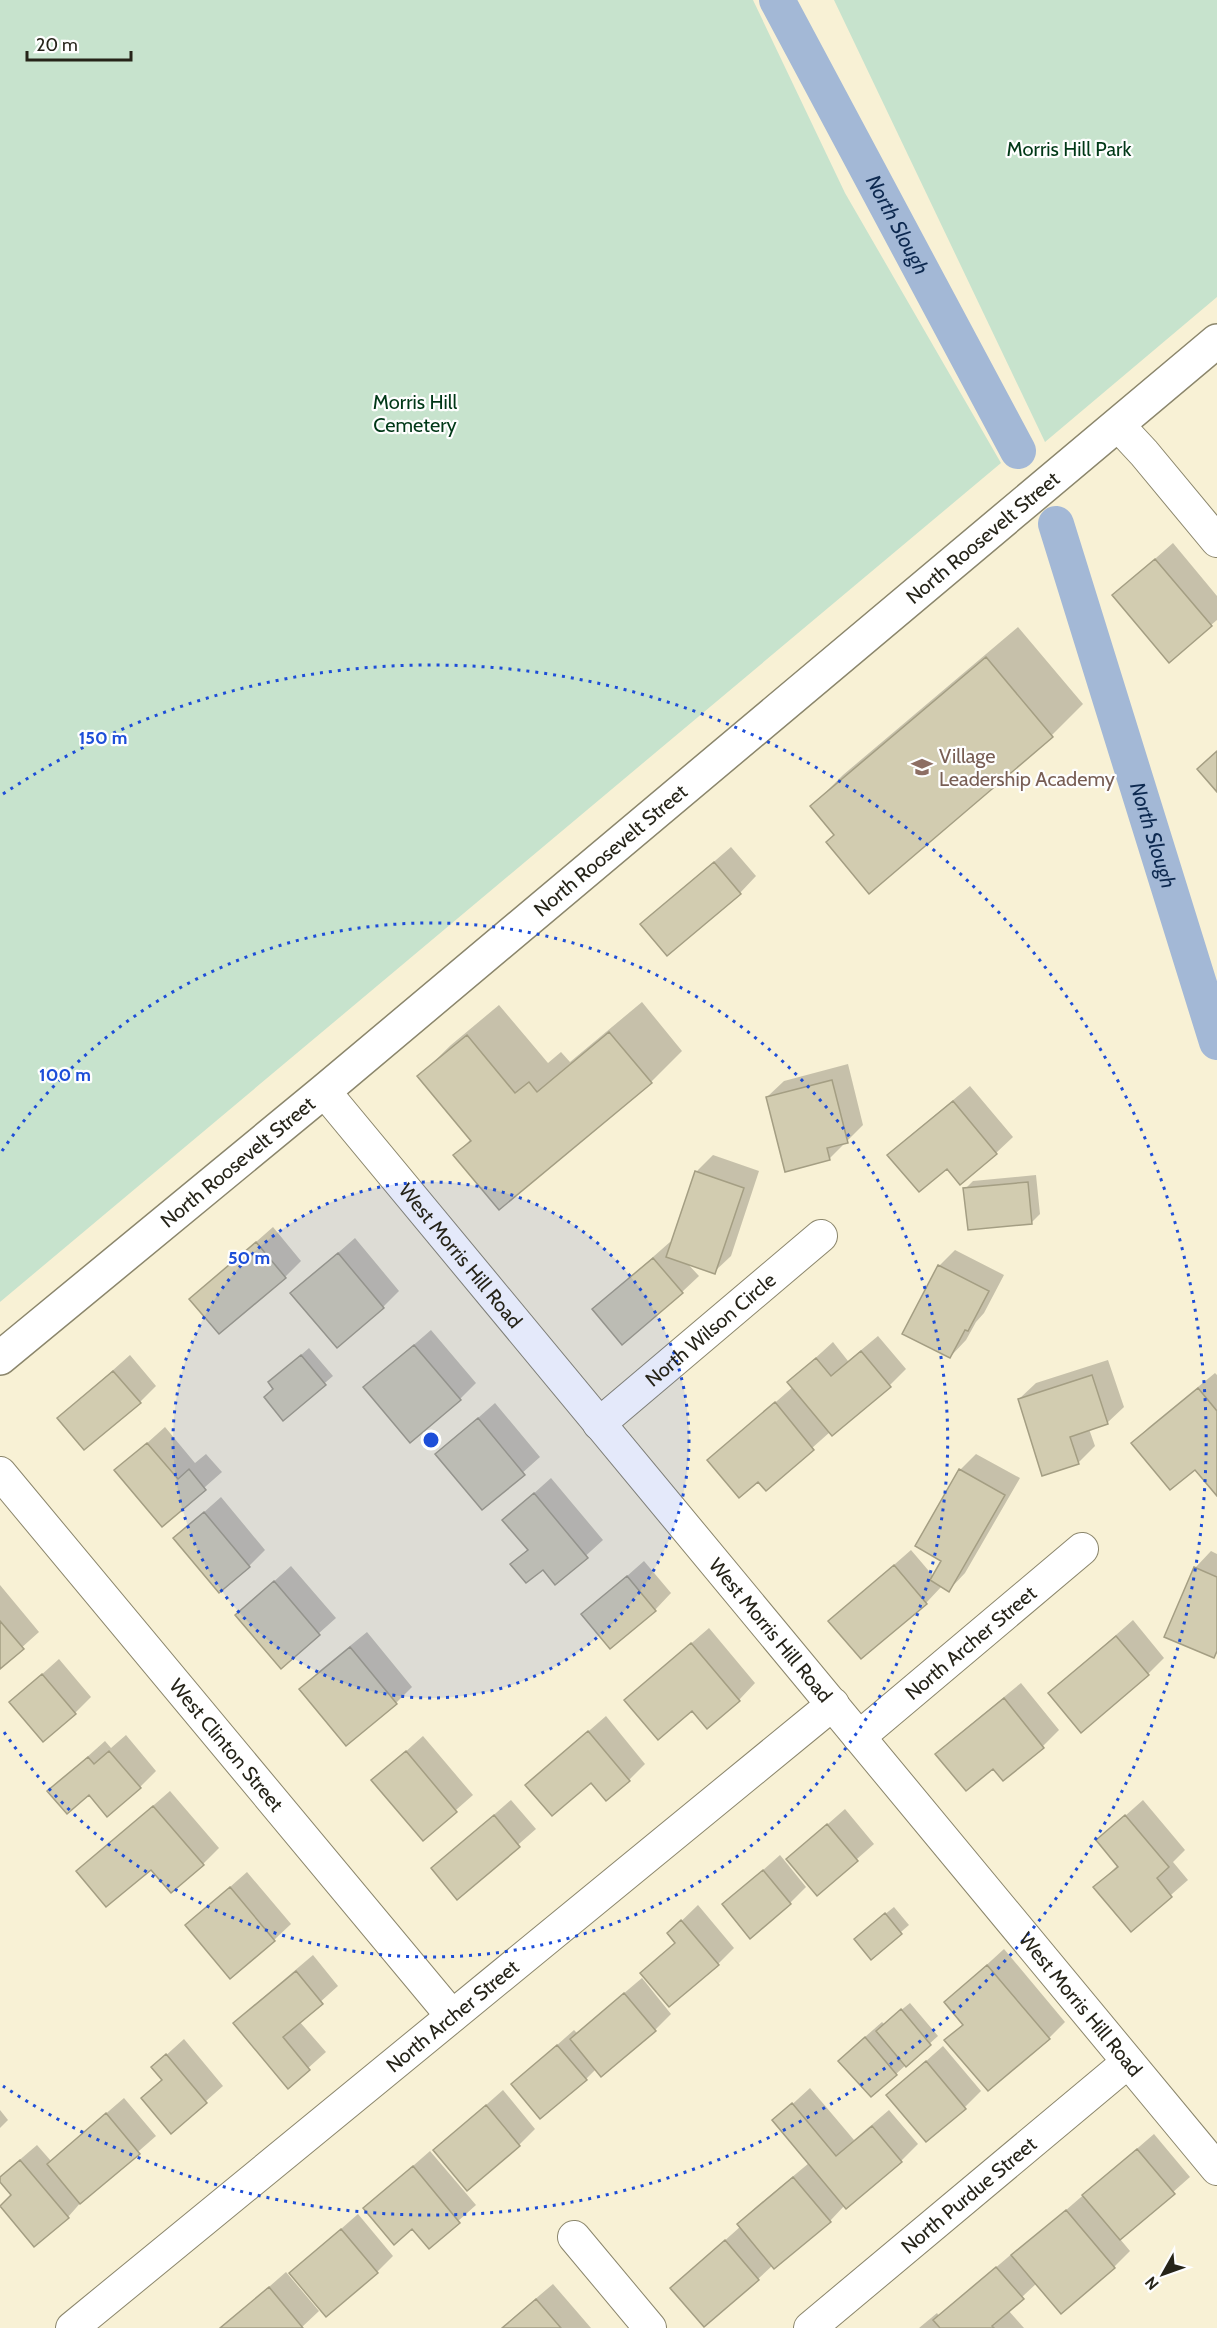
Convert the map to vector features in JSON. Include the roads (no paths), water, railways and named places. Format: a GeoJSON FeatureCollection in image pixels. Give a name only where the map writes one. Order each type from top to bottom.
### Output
{"type":"FeatureCollection","features":[{"type":"Feature","properties":{"kind":"street","name":"North Roosevelt Street"},"geometry":{"type":"LineString","coordinates":[[0,1359],[324,1091],[470,966],[1217,341]]}},
{"type":"Feature","properties":{"kind":"street"},"geometry":{"type":"LineString","coordinates":[[1118,425],[1217,541]]}},
{"type":"Feature","properties":{"kind":"street","name":"West Morris Hill Road"},"geometry":{"type":"LineString","coordinates":[[324,1091],[1217,2169]]}},
{"type":"Feature","properties":{"kind":"street","name":"North Wilson Circle"},"geometry":{"type":"LineString","coordinates":[[599,1424],[821,1236]]}},
{"type":"Feature","properties":{"kind":"street","name":"West Clinton Street"},"geometry":{"type":"LineString","coordinates":[[0,1473],[452,2016]]}},
{"type":"Feature","properties":{"kind":"street","name":"North Archer Street"},"geometry":{"type":"LineString","coordinates":[[859,1737],[1082,1549]]}},
{"type":"Feature","properties":{"kind":"street","name":"North Archer Street"},"geometry":{"type":"LineString","coordinates":[[72,2328],[833,1704]]}},
{"type":"Feature","properties":{"kind":"street","name":"North Purdue Street"},"geometry":{"type":"LineString","coordinates":[[810,2328],[1128,2062]]}},
{"type":"Feature","properties":{"kind":"street"},"geometry":{"type":"LineString","coordinates":[[574,2237],[650,2328]]}},
{"type":"Feature","properties":{"kind":"waterway","name":"North Slough"},"geometry":{"type":"LineString","coordinates":[[777,0],[1018,451]]}},
{"type":"Feature","properties":{"kind":"waterway","name":"North Slough"},"geometry":{"type":"LineString","coordinates":[[1056,524],[1217,1042]]}},
{"type":"Feature","properties":{"kind":"place","name":"Village Leadership Academy"},"geometry":{"type":"Point","coordinates":[922,767]}},
{"type":"Feature","properties":{"kind":"park label","name":"Morris Hill Park"},"geometry":{"type":"Point","coordinates":[1069,149]}},
{"type":"Feature","properties":{"kind":"park label","name":"Morris Hill Cemetery"},"geometry":{"type":"Point","coordinates":[415,414]}}]}
